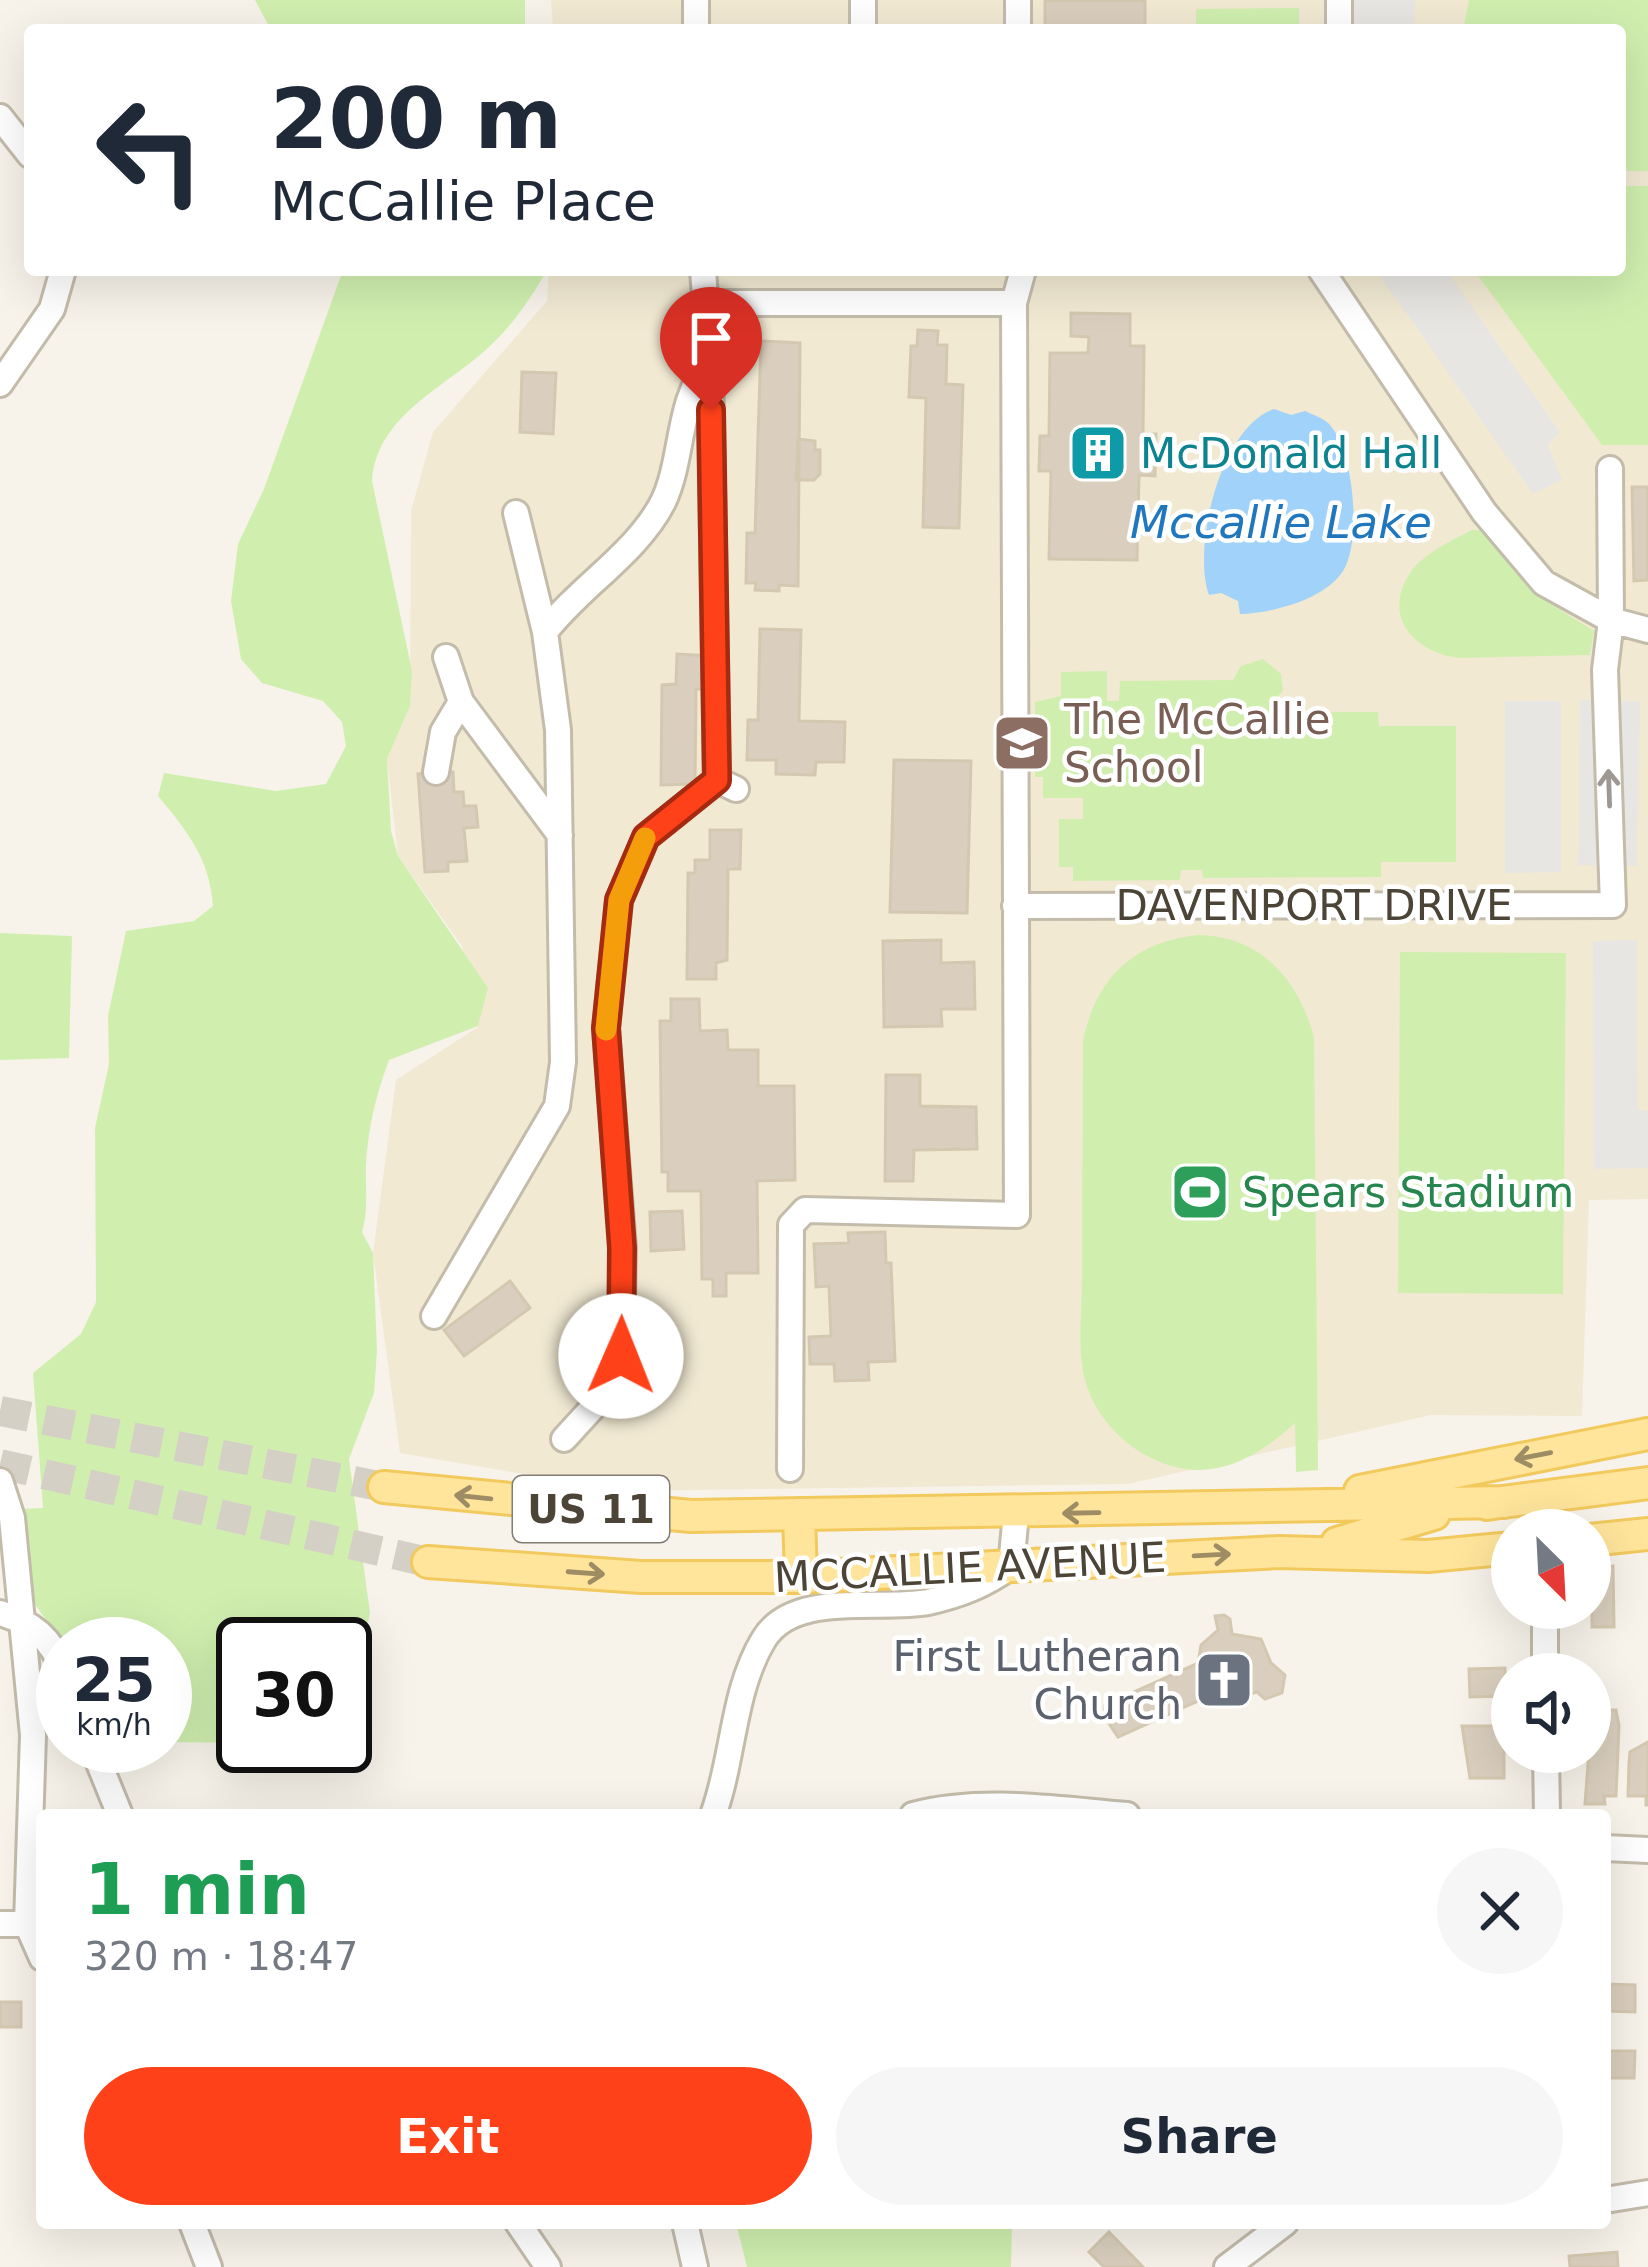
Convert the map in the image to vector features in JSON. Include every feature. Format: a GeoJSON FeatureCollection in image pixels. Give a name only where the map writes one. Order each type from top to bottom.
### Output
{"type":"FeatureCollection","features":[{"type":"Feature","properties":{"kind":"main road","name":"US 11"},"geometry":{"type":"LineString","coordinates":[[1198,1510],[1348,1493],[1648,1434]]}},
{"type":"Feature","properties":{"kind":"main road"},"geometry":{"type":"LineString","coordinates":[[1279,1552],[1343,1542],[1449,1510],[1648,1483]]}},
{"type":"Feature","properties":{"kind":"main road","name":"MCCALLIE AVENUE"},"geometry":{"type":"LineString","coordinates":[[384,1487],[649,1513],[1198,1510]]}},
{"type":"Feature","properties":{"kind":"main road"},"geometry":{"type":"LineString","coordinates":[[1198,1510],[1504,1502]]}},
{"type":"Feature","properties":{"kind":"main road"},"geometry":{"type":"LineString","coordinates":[[799,1514],[801,1577]]}},
{"type":"Feature","properties":{"kind":"main road"},"geometry":{"type":"LineString","coordinates":[[1611,1538],[1648,1534]]}},
{"type":"Feature","properties":{"kind":"main road","name":"MCCALLIE AVENUE"},"geometry":{"type":"LineString","coordinates":[[428,1562],[641,1577],[801,1577],[1279,1552],[1428,1556],[1491,1550]]}},
{"type":"Feature","properties":{"kind":"street"},"geometry":{"type":"LineString","coordinates":[[0,117],[24,147]]}},
{"type":"Feature","properties":{"kind":"street"},"geometry":{"type":"LineString","coordinates":[[0,384],[52,309],[62,276]]}},
{"type":"Feature","properties":{"kind":"street"},"geometry":{"type":"LineString","coordinates":[[564,1439],[596,1405],[621,1356],[622,1248],[606,1028],[619,900],[646,837],[726,784],[703,276]]}},
{"type":"Feature","properties":{"kind":"street"},"geometry":{"type":"LineString","coordinates":[[790,1469],[791,1225],[805,1210],[1017,1215],[1014,303],[1021,276]]}},
{"type":"Feature","properties":{"kind":"street"},"geometry":{"type":"LineString","coordinates":[[1325,276],[1512,548],[1544,583],[1611,620],[1648,630]]}},
{"type":"Feature","properties":{"kind":"street"},"geometry":{"type":"LineString","coordinates":[[704,302],[1014,303]]}},
{"type":"Feature","properties":{"kind":"street"},"geometry":{"type":"LineString","coordinates":[[545,632],[644,530],[663,502],[682,443],[694,380],[710,364]]}},
{"type":"Feature","properties":{"kind":"street"},"geometry":{"type":"LineString","coordinates":[[1610,469],[1611,620]]}},
{"type":"Feature","properties":{"kind":"street"},"geometry":{"type":"LineString","coordinates":[[434,1316],[557,1106],[563,1062],[558,730],[545,632],[516,513]]}},
{"type":"Feature","properties":{"kind":"street","name":"DAVENPORT DRIVE"},"geometry":{"type":"LineString","coordinates":[[1016,906],[1612,905],[1605,670],[1611,620]]}},
{"type":"Feature","properties":{"kind":"street"},"geometry":{"type":"LineString","coordinates":[[446,657],[461,702],[560,835]]}},
{"type":"Feature","properties":{"kind":"street"},"geometry":{"type":"LineString","coordinates":[[436,772],[443,732],[461,702]]}},
{"type":"Feature","properties":{"kind":"street"},"geometry":{"type":"LineString","coordinates":[[560,1011],[606,1028]]}},
{"type":"Feature","properties":{"kind":"street"},"geometry":{"type":"LineString","coordinates":[[0,1481],[12,1617],[33,1735],[27,1924],[36,1944]]}},
{"type":"Feature","properties":{"kind":"street"},"geometry":{"type":"LineString","coordinates":[[714,1809],[737,1713],[761,1642],[772,1627],[822,1608],[926,1602],[982,1587],[1011,1566],[1016,1514]]}},
{"type":"Feature","properties":{"kind":"street"},"geometry":{"type":"LineString","coordinates":[[103,1773],[117,1809]]}},
{"type":"Feature","properties":{"kind":"street"},"geometry":{"type":"LineString","coordinates":[[1546,1773],[1547,1809]]}},
{"type":"Feature","properties":{"kind":"street"},"geometry":{"type":"LineString","coordinates":[[938,1809],[1056,1809]]}},
{"type":"Feature","properties":{"kind":"street"},"geometry":{"type":"LineString","coordinates":[[1611,1848],[1648,1850]]}},
{"type":"Feature","properties":{"kind":"street"},"geometry":{"type":"LineString","coordinates":[[0,1924],[27,1924]]}},
{"type":"Feature","properties":{"kind":"street"},"geometry":{"type":"LineString","coordinates":[[1611,2199],[1648,2193]]}},
{"type":"Feature","properties":{"kind":"street"},"geometry":{"type":"LineString","coordinates":[[194,2229],[209,2267]]}},
{"type":"Feature","properties":{"kind":"street"},"geometry":{"type":"LineString","coordinates":[[522,2229],[548,2267]]}},
{"type":"Feature","properties":{"kind":"street"},"geometry":{"type":"LineString","coordinates":[[687,2229],[695,2267]]}},
{"type":"Feature","properties":{"kind":"street"},"geometry":{"type":"LineString","coordinates":[[1228,2267],[1277,2229]]}},
{"type":"Feature","properties":{"kind":"shaded area","name":"The McCallie School"},"geometry":{"type":"Polygon","coordinates":[[[551,0],[1648,0],[1648,1199],[1589,1200],[1582,1416],[1431,1415],[1128,1484],[624,1491],[400,1453],[373,1253],[396,1080],[478,1027],[462,946],[398,856],[387,759],[410,706],[411,511],[433,432],[547,301],[549,276],[1626,276],[1626,24],[553,24],[551,0]]]}},
{"type":"Feature","properties":{"kind":"shaded area"},"geometry":{"type":"Polygon","coordinates":[[[1354,0],[1415,0],[1414,24],[1354,24],[1354,0]]]}},
{"type":"Feature","properties":{"kind":"shaded area"},"geometry":{"type":"Polygon","coordinates":[[[1380,276],[1450,276],[1560,432],[1548,445],[1562,480],[1533,494],[1380,276]]]}},
{"type":"Feature","properties":{"kind":"shaded area"},"geometry":{"type":"Polygon","coordinates":[[[1580,700],[1640,701],[1637,866],[1578,865],[1580,700]]]}},
{"type":"Feature","properties":{"kind":"shaded area"},"geometry":{"type":"Polygon","coordinates":[[[1505,701],[1561,701],[1561,872],[1505,873],[1505,701]]]}},
{"type":"Feature","properties":{"kind":"shaded area"},"geometry":{"type":"Polygon","coordinates":[[[1637,940],[1638,1110],[1648,1111],[1648,1168],[1594,1169],[1593,941],[1637,940]]]}},
{"type":"Feature","properties":{"kind":"green space"},"geometry":{"type":"Polygon","coordinates":[[[255,0],[525,0],[525,24],[268,24],[255,0]]]}},
{"type":"Feature","properties":{"kind":"green space"},"geometry":{"type":"Polygon","coordinates":[[[1469,0],[1648,0],[1648,171],[1626,171],[1626,24],[1464,24],[1469,0]]]}},
{"type":"Feature","properties":{"kind":"green space"},"geometry":{"type":"Polygon","coordinates":[[[1299,8],[1299,24],[1196,24],[1196,9],[1299,8]]]}},
{"type":"Feature","properties":{"kind":"green space"},"geometry":{"type":"Polygon","coordinates":[[[1626,186],[1648,186],[1648,445],[1602,445],[1478,276],[1626,276],[1626,186]]]}},
{"type":"Feature","properties":{"kind":"green space"},"geometry":{"type":"Polygon","coordinates":[[[341,276],[543,276],[499,337],[400,420],[386,438],[372,481],[412,671],[410,706],[387,759],[391,831],[398,856],[488,988],[478,1026],[389,1060],[371,1125],[362,1232],[373,1253],[377,1351],[374,1393],[349,1459],[369,1617],[216,1617],[216,1743],[192,1742],[192,1617],[44,1617],[35,1604],[21,1509],[43,1508],[33,1373],[81,1334],[96,1302],[95,1128],[109,1064],[108,1016],[126,931],[194,921],[213,906],[202,860],[158,796],[164,773],[276,791],[326,784],[346,746],[342,722],[323,701],[262,683],[241,659],[231,601],[238,544],[264,489],[341,276]]]}},
{"type":"Feature","properties":{"kind":"green space"},"geometry":{"type":"Polygon","coordinates":[[[1472,530],[1484,530],[1546,601],[1594,631],[1590,655],[1459,658],[1417,641],[1401,618],[1402,589],[1410,573],[1430,554],[1472,530]]]}},
{"type":"Feature","properties":{"kind":"green space"},"geometry":{"type":"Polygon","coordinates":[[[1263,659],[1281,674],[1283,691],[1270,704],[1276,712],[1378,712],[1379,726],[1456,726],[1456,862],[1381,862],[1381,877],[1203,878],[1202,870],[1181,870],[1180,880],[1073,881],[1073,867],[1059,867],[1059,819],[1083,819],[1083,798],[1043,798],[1043,777],[1035,777],[1035,702],[1061,696],[1061,672],[1107,671],[1107,701],[1119,701],[1120,681],[1233,680],[1241,666],[1263,659]]]}},
{"type":"Feature","properties":{"kind":"green space"},"geometry":{"type":"Polygon","coordinates":[[[0,933],[72,936],[69,1058],[0,1060],[0,933]]]}},
{"type":"Feature","properties":{"kind":"green space"},"geometry":{"type":"Polygon","coordinates":[[[1198,935],[1240,943],[1274,965],[1298,997],[1314,1037],[1318,1470],[1296,1472],[1295,1423],[1254,1454],[1223,1467],[1190,1469],[1157,1461],[1130,1445],[1107,1422],[1085,1380],[1081,1343],[1083,1041],[1097,999],[1121,967],[1154,946],[1198,935]]]}},
{"type":"Feature","properties":{"kind":"green space"},"geometry":{"type":"Polygon","coordinates":[[[1400,952],[1566,953],[1563,1294],[1398,1293],[1400,952]]]}},
{"type":"Feature","properties":{"kind":"green space"},"geometry":{"type":"Polygon","coordinates":[[[738,2229],[1012,2229],[1011,2267],[747,2267],[738,2229]]]}},
{"type":"Feature","properties":{"kind":"water","name":"Mccallie Lake"},"geometry":{"type":"Polygon","coordinates":[[[1274,409],[1315,415],[1338,438],[1350,475],[1352,540],[1343,571],[1323,590],[1282,608],[1240,614],[1238,601],[1221,593],[1209,595],[1204,549],[1208,520],[1225,463],[1239,439],[1255,420],[1274,409]]]}},
{"type":"Feature","properties":{"kind":"building"},"geometry":{"type":"Polygon","coordinates":[[[1045,1],[1145,1],[1145,24],[1045,24],[1045,1]]]}},
{"type":"Feature","properties":{"kind":"building","name":"McDonald Hall"},"geometry":{"type":"Polygon","coordinates":[[[1071,313],[1130,314],[1130,346],[1144,346],[1143,434],[1156,434],[1155,476],[1139,475],[1137,560],[1049,559],[1051,471],[1039,471],[1040,436],[1049,436],[1050,353],[1088,353],[1089,337],[1071,336],[1071,313]]]}},
{"type":"Feature","properties":{"kind":"building"},"geometry":{"type":"Polygon","coordinates":[[[918,330],[938,331],[937,345],[947,345],[946,384],[963,385],[959,528],[923,527],[926,398],[909,397],[911,346],[917,346],[918,330]]]}},
{"type":"Feature","properties":{"kind":"building"},"geometry":{"type":"Polygon","coordinates":[[[761,341],[800,343],[798,586],[779,585],[779,591],[755,590],[756,583],[746,583],[747,533],[755,533],[761,341]]]}},
{"type":"Feature","properties":{"kind":"building"},"geometry":{"type":"Polygon","coordinates":[[[522,372],[556,373],[553,434],[520,432],[522,372]]]}},
{"type":"Feature","properties":{"kind":"building"},"geometry":{"type":"Polygon","coordinates":[[[798,439],[815,441],[815,450],[820,450],[820,474],[814,480],[796,480],[798,439]]]}},
{"type":"Feature","properties":{"kind":"building"},"geometry":{"type":"Polygon","coordinates":[[[1632,487],[1648,487],[1648,580],[1634,581],[1632,487]]]}},
{"type":"Feature","properties":{"kind":"building"},"geometry":{"type":"Polygon","coordinates":[[[760,629],[801,630],[799,721],[845,722],[844,762],[816,762],[815,775],[776,774],[776,760],[747,760],[748,720],[758,720],[760,629]]]}},
{"type":"Feature","properties":{"kind":"building"},"geometry":{"type":"Polygon","coordinates":[[[677,654],[710,656],[709,689],[696,689],[695,784],[661,785],[662,685],[676,684],[677,654]]]}},
{"type":"Feature","properties":{"kind":"building"},"geometry":{"type":"Polygon","coordinates":[[[894,760],[971,761],[967,913],[890,912],[894,760]]]}},
{"type":"Feature","properties":{"kind":"building"},"geometry":{"type":"Polygon","coordinates":[[[453,772],[454,792],[463,792],[464,806],[476,806],[478,827],[464,828],[467,861],[448,862],[448,871],[425,872],[418,774],[453,772]]]}},
{"type":"Feature","properties":{"kind":"building"},"geometry":{"type":"Polygon","coordinates":[[[710,830],[741,830],[740,869],[728,869],[727,960],[716,963],[716,979],[687,979],[688,873],[695,873],[695,860],[710,860],[710,830]]]}},
{"type":"Feature","properties":{"kind":"building"},"geometry":{"type":"Polygon","coordinates":[[[941,940],[941,963],[974,962],[975,1009],[941,1009],[942,1026],[884,1027],[883,941],[941,940]]]}},
{"type":"Feature","properties":{"kind":"building"},"geometry":{"type":"Polygon","coordinates":[[[671,999],[699,999],[700,1031],[727,1030],[728,1050],[758,1050],[758,1086],[794,1086],[795,1180],[757,1181],[758,1273],[726,1273],[726,1296],[713,1296],[713,1279],[702,1279],[701,1191],[668,1191],[668,1172],[662,1172],[660,1021],[671,1021],[671,999]]]}},
{"type":"Feature","properties":{"kind":"building"},"geometry":{"type":"Polygon","coordinates":[[[886,1075],[920,1075],[920,1106],[976,1107],[977,1149],[914,1150],[913,1181],[885,1181],[886,1075]]]}},
{"type":"Feature","properties":{"kind":"building"},"geometry":{"type":"Polygon","coordinates":[[[682,1211],[684,1249],[651,1251],[650,1212],[682,1211]]]}},
{"type":"Feature","properties":{"kind":"building"},"geometry":{"type":"Polygon","coordinates":[[[885,1232],[895,1361],[868,1362],[869,1380],[835,1381],[834,1364],[810,1364],[809,1337],[831,1336],[829,1286],[816,1287],[814,1244],[849,1243],[848,1233],[885,1232]]]}},
{"type":"Feature","properties":{"kind":"building"},"geometry":{"type":"Polygon","coordinates":[[[510,1281],[530,1308],[464,1356],[444,1330],[510,1281]]]}},
{"type":"Feature","properties":{"kind":"building"},"geometry":{"type":"Polygon","coordinates":[[[1613,1566],[1614,1627],[1611,1627],[1613,1566]]]}},
{"type":"Feature","properties":{"kind":"building","name":"First Lutheran Church"},"geometry":{"type":"Polygon","coordinates":[[[1215,1616],[1230,1619],[1232,1634],[1261,1639],[1271,1663],[1285,1675],[1282,1693],[1265,1699],[1257,1692],[1233,1699],[1216,1693],[1118,1737],[1104,1716],[1105,1705],[1198,1663],[1201,1645],[1218,1630],[1215,1616]]]}},
{"type":"Feature","properties":{"kind":"building"},"geometry":{"type":"Polygon","coordinates":[[[1491,1668],[1491,1696],[1470,1697],[1469,1669],[1491,1668]]]}},
{"type":"Feature","properties":{"kind":"building"},"geometry":{"type":"Polygon","coordinates":[[[1611,1710],[1616,1710],[1616,1796],[1604,1796],[1605,1804],[1585,1804],[1587,1773],[1611,1773],[1611,1710]]]}},
{"type":"Feature","properties":{"kind":"building"},"geometry":{"type":"Polygon","coordinates":[[[1462,1726],[1491,1726],[1491,1773],[1504,1773],[1504,1778],[1470,1778],[1462,1726]]]}},
{"type":"Feature","properties":{"kind":"building"},"geometry":{"type":"Polygon","coordinates":[[[1648,1742],[1646,1805],[1646,1796],[1628,1796],[1629,1763],[1630,1752],[1648,1742]]]}},
{"type":"Feature","properties":{"kind":"building"},"geometry":{"type":"Polygon","coordinates":[[[1611,1984],[1635,1985],[1635,2012],[1611,2011],[1611,1984]]]}},
{"type":"Feature","properties":{"kind":"building"},"geometry":{"type":"Polygon","coordinates":[[[0,2002],[21,2002],[21,2027],[0,2027],[0,2002]]]}},
{"type":"Feature","properties":{"kind":"building"},"geometry":{"type":"Polygon","coordinates":[[[1611,2051],[1635,2051],[1634,2078],[1611,2078],[1611,2051]]]}},
{"type":"Feature","properties":{"kind":"building"},"geometry":{"type":"Polygon","coordinates":[[[1109,2232],[1143,2267],[1104,2267],[1089,2252],[1109,2232]]]}},
{"type":"Feature","properties":{"kind":"building"},"geometry":{"type":"Polygon","coordinates":[[[1617,2252],[1618,2267],[1570,2267],[1569,2256],[1617,2252]]]}},
{"type":"Feature","properties":{"kind":"tunnel"},"geometry":{"type":"LineString","coordinates":[[0,1411],[384,1487]]}},
{"type":"Feature","properties":{"kind":"tunnel"},"geometry":{"type":"LineString","coordinates":[[0,1464],[428,1562]]}},
{"type":"Feature","properties":{"kind":"slow traffic"},"geometry":{"type":"LineString","coordinates":[[606,1030],[619,900],[645,838]]}},
{"type":"Feature","properties":{"kind":"place","name":"McDonald Hall"},"geometry":{"type":"Point","coordinates":[1098,453]}},
{"type":"Feature","properties":{"kind":"place","name":"The McCallie School"},"geometry":{"type":"Point","coordinates":[1022,743]}},
{"type":"Feature","properties":{"kind":"place","name":"Spears Stadium"},"geometry":{"type":"Point","coordinates":[1200,1192]}},
{"type":"Feature","properties":{"kind":"place","name":"First Lutheran Church"},"geometry":{"type":"Point","coordinates":[1224,1680]}},
{"type":"Feature","properties":{"kind":"route"},"geometry":{"type":"LineString","coordinates":[[621,1356],[622,1248],[606,1028],[619,900],[646,837],[717,780],[711,410]]}}]}
